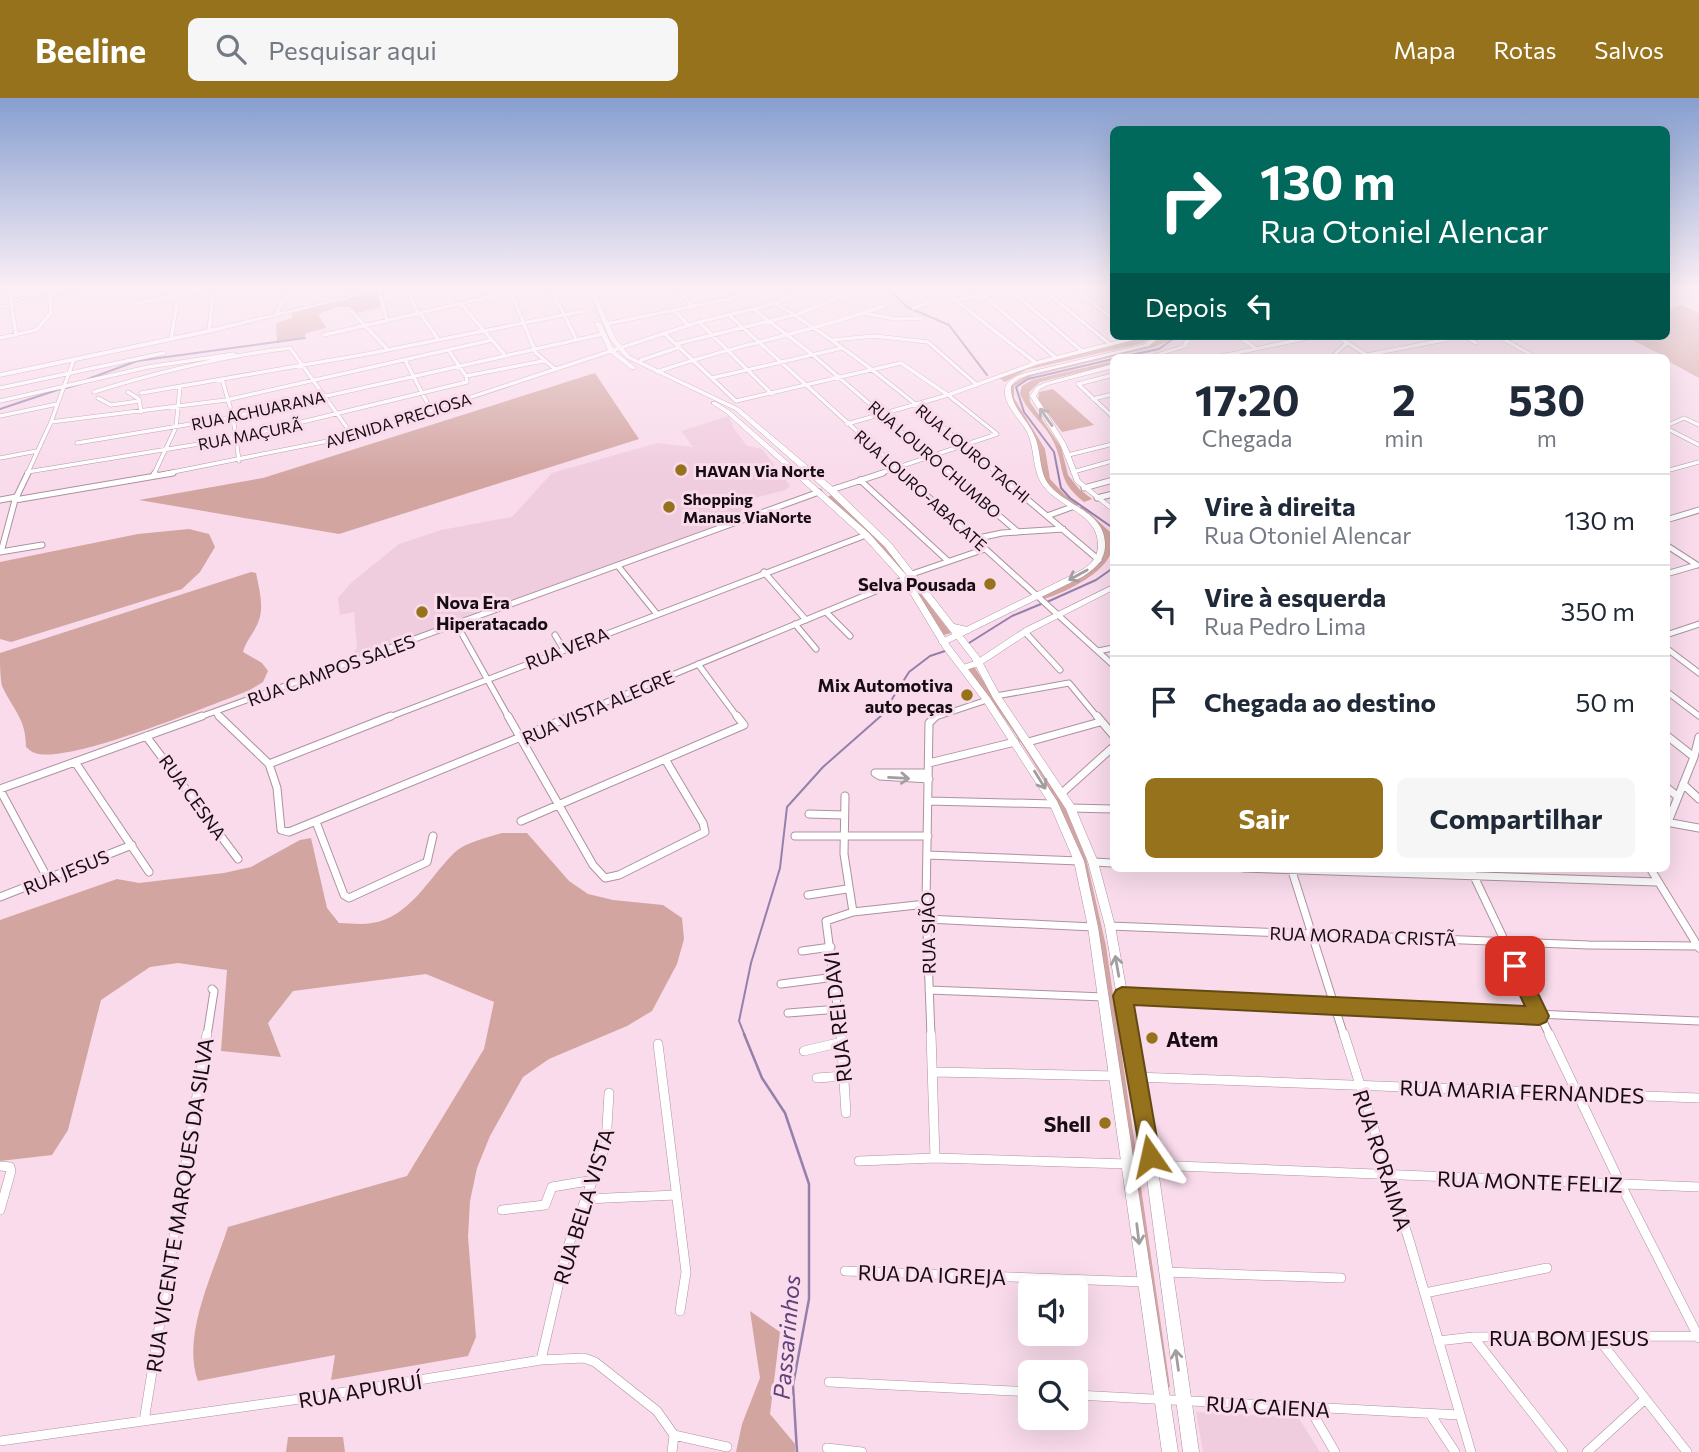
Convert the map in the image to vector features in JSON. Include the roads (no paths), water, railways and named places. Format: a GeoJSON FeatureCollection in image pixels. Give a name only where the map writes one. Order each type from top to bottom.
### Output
{"type":"FeatureCollection","features":[{"type":"Feature","properties":{"kind":"main road"},"geometry":{"type":"LineString","coordinates":[[611,351],[635,369],[688,391],[728,412],[819,492],[909,577],[951,626],[977,661],[992,698]]}},
{"type":"Feature","properties":{"kind":"main road"},"geometry":{"type":"LineString","coordinates":[[623,351],[635,362],[732,402],[888,545],[909,577],[945,644],[961,666],[992,698],[1058,799],[1086,861],[1093,927],[1170,1452]]}},
{"type":"Feature","properties":{"kind":"main road"},"geometry":{"type":"LineString","coordinates":[[951,626],[969,630]]}},
{"type":"Feature","properties":{"kind":"main road"},"geometry":{"type":"LineString","coordinates":[[1058,799],[1070,808],[1110,926],[1151,1165],[1191,1452]]}},
{"type":"Feature","properties":{"kind":"street"},"geometry":{"type":"LineString","coordinates":[[0,375],[110,351]]}},
{"type":"Feature","properties":{"kind":"street"},"geometry":{"type":"LineString","coordinates":[[94,392],[136,379],[264,351]]}},
{"type":"Feature","properties":{"kind":"street"},"geometry":{"type":"LineString","coordinates":[[293,351],[353,436]]}},
{"type":"Feature","properties":{"kind":"street"},"geometry":{"type":"LineString","coordinates":[[141,393],[381,351]]}},
{"type":"Feature","properties":{"kind":"street"},"geometry":{"type":"LineString","coordinates":[[51,422],[226,400],[448,351]]}},
{"type":"Feature","properties":{"kind":"street"},"geometry":{"type":"LineString","coordinates":[[449,351],[467,377]]}},
{"type":"Feature","properties":{"kind":"street"},"geometry":{"type":"LineString","coordinates":[[475,351],[482,359]]}},
{"type":"Feature","properties":{"kind":"street","name":"RUA ACHUARANA"},"geometry":{"type":"LineString","coordinates":[[77,443],[233,417],[516,351]]}},
{"type":"Feature","properties":{"kind":"street"},"geometry":{"type":"LineString","coordinates":[[536,351],[542,361],[555,369]]}},
{"type":"Feature","properties":{"kind":"street","name":"AVENIDA PRECIOSA"},"geometry":{"type":"LineString","coordinates":[[0,500],[239,461],[353,436],[610,351]]}},
{"type":"Feature","properties":{"kind":"street"},"geometry":{"type":"LineString","coordinates":[[641,360],[664,351]]}},
{"type":"Feature","properties":{"kind":"street"},"geometry":{"type":"LineString","coordinates":[[684,351],[732,402],[898,363],[908,365],[997,434],[831,490]]}},
{"type":"Feature","properties":{"kind":"street"},"geometry":{"type":"LineString","coordinates":[[657,372],[722,351]]}},
{"type":"Feature","properties":{"kind":"street"},"geometry":{"type":"LineString","coordinates":[[728,351],[772,394]]}},
{"type":"Feature","properties":{"kind":"street","name":"RUA LOURO-ABACATE"},"geometry":{"type":"LineString","coordinates":[[769,351],[1110,662]]}},
{"type":"Feature","properties":{"kind":"street","name":"RUA LOURO CHUMBO"},"geometry":{"type":"LineString","coordinates":[[808,351],[933,455],[1018,532]]}},
{"type":"Feature","properties":{"kind":"street"},"geometry":{"type":"LineString","coordinates":[[712,379],[829,351]]}},
{"type":"Feature","properties":{"kind":"street","name":"RUA LOURO TACHI"},"geometry":{"type":"LineString","coordinates":[[846,351],[966,445],[1099,560]]}},
{"type":"Feature","properties":{"kind":"street"},"geometry":{"type":"LineString","coordinates":[[938,351],[977,385]]}},
{"type":"Feature","properties":{"kind":"street"},"geometry":{"type":"LineString","coordinates":[[1020,351],[1036,363]]}},
{"type":"Feature","properties":{"kind":"street"},"geometry":{"type":"LineString","coordinates":[[1048,351],[1056,358]]}},
{"type":"Feature","properties":{"kind":"street"},"geometry":{"type":"LineString","coordinates":[[848,424],[948,395],[1036,363],[1081,351]]}},
{"type":"Feature","properties":{"kind":"street"},"geometry":{"type":"LineString","coordinates":[[945,644],[1038,598],[1079,575],[1099,560],[1102,540],[1098,530],[1087,517],[1057,497],[1043,481],[1031,435],[1011,404],[1008,386],[1027,374],[1121,351]]}},
{"type":"Feature","properties":{"kind":"street"},"geometry":{"type":"LineString","coordinates":[[0,388],[164,353]]}},
{"type":"Feature","properties":{"kind":"street"},"geometry":{"type":"LineString","coordinates":[[0,401],[181,360],[243,354]]}},
{"type":"Feature","properties":{"kind":"street"},"geometry":{"type":"LineString","coordinates":[[42,545],[0,552],[16,499],[51,422],[74,359]]}},
{"type":"Feature","properties":{"kind":"street"},"geometry":{"type":"LineString","coordinates":[[405,360],[432,412]]}},
{"type":"Feature","properties":{"kind":"street","name":"RUA MAÇURÃ"},"geometry":{"type":"LineString","coordinates":[[27,472],[236,438],[465,383],[467,377],[542,361]]}},
{"type":"Feature","properties":{"kind":"street"},"geometry":{"type":"LineString","coordinates":[[1110,367],[1046,384],[1034,394],[1034,399],[1056,430],[1073,472],[1084,488],[1110,508]]}},
{"type":"Feature","properties":{"kind":"street"},"geometry":{"type":"LineString","coordinates":[[1110,376],[1078,384],[1110,414]]}},
{"type":"Feature","properties":{"kind":"street"},"geometry":{"type":"LineString","coordinates":[[222,379],[233,417],[239,461]]}},
{"type":"Feature","properties":{"kind":"street"},"geometry":{"type":"LineString","coordinates":[[153,476],[177,427],[180,387]]}},
{"type":"Feature","properties":{"kind":"street"},"geometry":{"type":"LineString","coordinates":[[128,393],[137,397],[141,412]]}},
{"type":"Feature","properties":{"kind":"street"},"geometry":{"type":"LineString","coordinates":[[1093,399],[1110,395]]}},
{"type":"Feature","properties":{"kind":"street"},"geometry":{"type":"LineString","coordinates":[[99,398],[111,405],[139,401]]}},
{"type":"Feature","properties":{"kind":"street"},"geometry":{"type":"LineString","coordinates":[[0,416],[57,404]]}},
{"type":"Feature","properties":{"kind":"street"},"geometry":{"type":"LineString","coordinates":[[1670,426],[1684,418],[1699,425]]}},
{"type":"Feature","properties":{"kind":"street"},"geometry":{"type":"LineString","coordinates":[[1670,430],[1699,445]]}},
{"type":"Feature","properties":{"kind":"street"},"geometry":{"type":"LineString","coordinates":[[1068,455],[1110,445]]}},
{"type":"Feature","properties":{"kind":"street"},"geometry":{"type":"LineString","coordinates":[[0,458],[37,451]]}},
{"type":"Feature","properties":{"kind":"street"},"geometry":{"type":"LineString","coordinates":[[1073,472],[1110,462]]}},
{"type":"Feature","properties":{"kind":"street"},"geometry":{"type":"LineString","coordinates":[[1670,470],[1699,462]]}},
{"type":"Feature","properties":{"kind":"street"},"geometry":{"type":"LineString","coordinates":[[860,480],[948,561]]}},
{"type":"Feature","properties":{"kind":"street"},"geometry":{"type":"LineString","coordinates":[[1084,488],[1110,481]]}},
{"type":"Feature","properties":{"kind":"street","name":"RUA CAMPOS SALES"},"geometry":{"type":"LineString","coordinates":[[0,790],[819,492]]}},
{"type":"Feature","properties":{"kind":"street"},"geometry":{"type":"LineString","coordinates":[[1097,498],[1110,495]]}},
{"type":"Feature","properties":{"kind":"street"},"geometry":{"type":"LineString","coordinates":[[1047,516],[1072,507]]}},
{"type":"Feature","properties":{"kind":"street"},"geometry":{"type":"LineString","coordinates":[[1670,519],[1699,510]]}},
{"type":"Feature","properties":{"kind":"street"},"geometry":{"type":"LineString","coordinates":[[0,528],[7,527]]}},
{"type":"Feature","properties":{"kind":"street"},"geometry":{"type":"LineString","coordinates":[[974,539],[1063,529]]}},
{"type":"Feature","properties":{"kind":"street","name":"RUA VERA"},"geometry":{"type":"LineString","coordinates":[[269,764],[656,613],[866,535]]}},
{"type":"Feature","properties":{"kind":"street"},"geometry":{"type":"LineString","coordinates":[[1670,547],[1698,564]]}},
{"type":"Feature","properties":{"kind":"street","name":"RUA VISTA ALEGRE"},"geometry":{"type":"LineString","coordinates":[[269,764],[277,788],[281,830],[289,832],[985,548]]}},
{"type":"Feature","properties":{"kind":"street"},"geometry":{"type":"LineString","coordinates":[[1670,572],[1698,564]]}},
{"type":"Feature","properties":{"kind":"street"},"geometry":{"type":"LineString","coordinates":[[618,566],[656,613]]}},
{"type":"Feature","properties":{"kind":"street"},"geometry":{"type":"LineString","coordinates":[[764,572],[806,620]]}},
{"type":"Feature","properties":{"kind":"street"},"geometry":{"type":"LineString","coordinates":[[961,666],[977,661],[1054,613],[1110,588]]}},
{"type":"Feature","properties":{"kind":"street"},"geometry":{"type":"LineString","coordinates":[[826,612],[850,636]]}},
{"type":"Feature","properties":{"kind":"street"},"geometry":{"type":"LineString","coordinates":[[795,624],[816,649]]}},
{"type":"Feature","properties":{"kind":"street"},"geometry":{"type":"LineString","coordinates":[[1670,634],[1699,624]]}},
{"type":"Feature","properties":{"kind":"street"},"geometry":{"type":"LineString","coordinates":[[457,625],[561,804],[598,874],[605,878],[619,876],[705,832],[699,816],[665,760]]}},
{"type":"Feature","properties":{"kind":"street"},"geometry":{"type":"LineString","coordinates":[[1025,632],[1060,670]]}},
{"type":"Feature","properties":{"kind":"street"},"geometry":{"type":"LineString","coordinates":[[555,635],[564,649]]}},
{"type":"Feature","properties":{"kind":"street"},"geometry":{"type":"LineString","coordinates":[[1098,652],[1110,649]]}},
{"type":"Feature","properties":{"kind":"street"},"geometry":{"type":"LineString","coordinates":[[1670,651],[1699,673]]}},
{"type":"Feature","properties":{"kind":"street"},"geometry":{"type":"LineString","coordinates":[[521,821],[744,725],[698,664]]}},
{"type":"Feature","properties":{"kind":"street"},"geometry":{"type":"LineString","coordinates":[[992,698],[1067,683],[1110,732]]}},
{"type":"Feature","properties":{"kind":"street"},"geometry":{"type":"LineString","coordinates":[[1670,694],[1699,716]]}},
{"type":"Feature","properties":{"kind":"street","name":"RUA SIÃO"},"geometry":{"type":"LineString","coordinates":[[934,1158],[926,904],[929,723],[930,719],[939,714],[992,698]]}},
{"type":"Feature","properties":{"kind":"street"},"geometry":{"type":"LineString","coordinates":[[215,712],[269,764]]}},
{"type":"Feature","properties":{"kind":"street"},"geometry":{"type":"LineString","coordinates":[[929,763],[1100,722]]}},
{"type":"Feature","properties":{"kind":"street","name":"RUA CESNA"},"geometry":{"type":"LineString","coordinates":[[146,736],[238,859]]}},
{"type":"Feature","properties":{"kind":"street"},"geometry":{"type":"LineString","coordinates":[[1670,738],[1694,757]]}},
{"type":"Feature","properties":{"kind":"street"},"geometry":{"type":"LineString","coordinates":[[1670,814],[1699,742]]}},
{"type":"Feature","properties":{"kind":"street"},"geometry":{"type":"LineString","coordinates":[[928,801],[1058,799],[1110,750]]}},
{"type":"Feature","properties":{"kind":"street"},"geometry":{"type":"LineString","coordinates":[[75,762],[149,872]]}},
{"type":"Feature","properties":{"kind":"street"},"geometry":{"type":"LineString","coordinates":[[875,773],[929,776],[880,776],[875,773]]}},
{"type":"Feature","properties":{"kind":"street"},"geometry":{"type":"LineString","coordinates":[[1683,784],[1699,799]]}},
{"type":"Feature","properties":{"kind":"street"},"geometry":{"type":"LineString","coordinates":[[0,790],[48,879]]}},
{"type":"Feature","properties":{"kind":"street"},"geometry":{"type":"LineString","coordinates":[[1670,790],[1677,796]]}},
{"type":"Feature","properties":{"kind":"street"},"geometry":{"type":"LineString","coordinates":[[845,796],[843,838],[847,889],[853,912],[926,904]]}},
{"type":"Feature","properties":{"kind":"street"},"geometry":{"type":"LineString","coordinates":[[1070,808],[1110,809]]}},
{"type":"Feature","properties":{"kind":"street"},"geometry":{"type":"LineString","coordinates":[[809,814],[843,815]]}},
{"type":"Feature","properties":{"kind":"street"},"geometry":{"type":"LineString","coordinates":[[316,822],[344,895],[349,898],[427,862],[433,836]]}},
{"type":"Feature","properties":{"kind":"street"},"geometry":{"type":"LineString","coordinates":[[1670,823],[1699,828]]}},
{"type":"Feature","properties":{"kind":"street"},"geometry":{"type":"LineString","coordinates":[[795,836],[928,836]]}},
{"type":"Feature","properties":{"kind":"street","name":"RUA JESUS"},"geometry":{"type":"LineString","coordinates":[[0,897],[132,845]]}},
{"type":"Feature","properties":{"kind":"street"},"geometry":{"type":"LineString","coordinates":[[927,855],[1110,863]]}},
{"type":"Feature","properties":{"kind":"street","name":"RUA RORAIMA"},"geometry":{"type":"LineString","coordinates":[[1292,872],[1425,1293],[1471,1452]]}},
{"type":"Feature","properties":{"kind":"street"},"geometry":{"type":"LineString","coordinates":[[1657,882],[1472,872],[1621,1185],[1698,1336]]}},
{"type":"Feature","properties":{"kind":"street"},"geometry":{"type":"LineString","coordinates":[[1652,872],[1699,947]]}},
{"type":"Feature","properties":{"kind":"street"},"geometry":{"type":"LineString","coordinates":[[808,895],[847,889]]}},
{"type":"Feature","properties":{"kind":"street","name":"RUA REI DAVI"},"geometry":{"type":"LineString","coordinates":[[846,1113],[839,1009],[826,921],[853,912]]}},
{"type":"Feature","properties":{"kind":"street"},"geometry":{"type":"LineString","coordinates":[[927,919],[1093,927]]}},
{"type":"Feature","properties":{"kind":"street","name":"RUA MORADA CRISTÃ"},"geometry":{"type":"LineString","coordinates":[[1110,926],[1699,947]]}},
{"type":"Feature","properties":{"kind":"street"},"geometry":{"type":"LineString","coordinates":[[802,951],[831,947]]}},
{"type":"Feature","properties":{"kind":"street"},"geometry":{"type":"LineString","coordinates":[[781,984],[835,977]]}},
{"type":"Feature","properties":{"kind":"street","name":"RUA VICENTE MARQUES DA SILVA"},"geometry":{"type":"LineString","coordinates":[[144,1422],[214,991],[212,989]]}},
{"type":"Feature","properties":{"kind":"street"},"geometry":{"type":"LineString","coordinates":[[929,990],[1104,997]]}},
{"type":"Feature","properties":{"kind":"street"},"geometry":{"type":"LineString","coordinates":[[1122,996],[1699,1021]]}},
{"type":"Feature","properties":{"kind":"street"},"geometry":{"type":"LineString","coordinates":[[788,1013],[839,1009]]}},
{"type":"Feature","properties":{"kind":"street"},"geometry":{"type":"LineString","coordinates":[[804,1051],[842,1042]]}},
{"type":"Feature","properties":{"kind":"street"},"geometry":{"type":"LineString","coordinates":[[658,1044],[686,1272],[680,1311]]}},
{"type":"Feature","properties":{"kind":"street"},"geometry":{"type":"LineString","coordinates":[[933,1072],[1115,1076]]}},
{"type":"Feature","properties":{"kind":"street"},"geometry":{"type":"LineString","coordinates":[[817,1078],[844,1076]]}},
{"type":"Feature","properties":{"kind":"street","name":"RUA MARIA FERNANDES"},"geometry":{"type":"LineString","coordinates":[[1135,1077],[1699,1098]]}},
{"type":"Feature","properties":{"kind":"street","name":"RUA BELA VISTA"},"geometry":{"type":"LineString","coordinates":[[541,1360],[566,1252],[594,1180],[609,1130],[609,1093]]}},
{"type":"Feature","properties":{"kind":"street"},"geometry":{"type":"LineString","coordinates":[[859,1161],[934,1158],[1129,1164]]}},
{"type":"Feature","properties":{"kind":"street","name":"RUA MONTE FELIZ"},"geometry":{"type":"LineString","coordinates":[[1151,1165],[1699,1187]]}},
{"type":"Feature","properties":{"kind":"street"},"geometry":{"type":"LineString","coordinates":[[0,1166],[10,1167],[11,1171],[0,1210]]}},
{"type":"Feature","properties":{"kind":"street"},"geometry":{"type":"LineString","coordinates":[[502,1210],[545,1205],[552,1186],[594,1180]]}},
{"type":"Feature","properties":{"kind":"street"},"geometry":{"type":"LineString","coordinates":[[585,1199],[676,1195]]}},
{"type":"Feature","properties":{"kind":"street"},"geometry":{"type":"LineString","coordinates":[[1425,1293],[1547,1268]]}},
{"type":"Feature","properties":{"kind":"street","name":"RUA DA IGREJA"},"geometry":{"type":"LineString","coordinates":[[845,1271],[1144,1282]]}},
{"type":"Feature","properties":{"kind":"street"},"geometry":{"type":"LineString","coordinates":[[1165,1272],[1341,1278]]}},
{"type":"Feature","properties":{"kind":"street","name":"RUA BOM JESUS"},"geometry":{"type":"LineString","coordinates":[[1438,1341],[1473,1338],[1698,1336]]}},
{"type":"Feature","properties":{"kind":"street"},"geometry":{"type":"LineString","coordinates":[[1597,1337],[1687,1452]]}},
{"type":"Feature","properties":{"kind":"street"},"geometry":{"type":"LineString","coordinates":[[1473,1338],[1563,1452]]}},
{"type":"Feature","properties":{"kind":"street","name":"RUA APURUÍ"},"geometry":{"type":"LineString","coordinates":[[0,1441],[321,1396],[541,1360],[584,1358],[595,1362],[657,1410],[674,1435]]}},
{"type":"Feature","properties":{"kind":"street"},"geometry":{"type":"LineString","coordinates":[[829,1382],[1018,1391]]}},
{"type":"Feature","properties":{"kind":"street","name":"RUA CAIENA"},"geometry":{"type":"LineString","coordinates":[[1088,1396],[1460,1415]]}},
{"type":"Feature","properties":{"kind":"street"},"geometry":{"type":"LineString","coordinates":[[1587,1452],[1644,1400]]}},
{"type":"Feature","properties":{"kind":"street"},"geometry":{"type":"LineString","coordinates":[[1310,1409],[1335,1452]]}},
{"type":"Feature","properties":{"kind":"street"},"geometry":{"type":"LineString","coordinates":[[1430,1414],[1455,1452]]}},
{"type":"Feature","properties":{"kind":"street"},"geometry":{"type":"LineString","coordinates":[[672,1452],[674,1435],[727,1447]]}},
{"type":"Feature","properties":{"kind":"street"},"geometry":{"type":"LineString","coordinates":[[827,1448],[862,1452]]}},
{"type":"Feature","properties":{"kind":"waterway"},"geometry":{"type":"LineString","coordinates":[[88,379],[137,361],[209,351]]}},
{"type":"Feature","properties":{"kind":"waterway"},"geometry":{"type":"LineString","coordinates":[[969,351],[987,375]]}},
{"type":"Feature","properties":{"kind":"waterway"},"geometry":{"type":"LineString","coordinates":[[1135,354],[1149,351]]}},
{"type":"Feature","properties":{"kind":"waterway"},"geometry":{"type":"LineString","coordinates":[[1110,360],[1028,379],[1016,387],[1024,412],[1054,452],[1061,488],[1070,498],[1110,526]]}},
{"type":"Feature","properties":{"kind":"waterway"},"geometry":{"type":"LineString","coordinates":[[66,388],[80,384]]}},
{"type":"Feature","properties":{"kind":"waterway"},"geometry":{"type":"LineString","coordinates":[[0,409],[60,389]]}},
{"type":"Feature","properties":{"kind":"waterway"},"geometry":{"type":"LineString","coordinates":[[1047,602],[1096,580],[1110,570]]}},
{"type":"Feature","properties":{"kind":"waterway"},"geometry":{"type":"LineString","coordinates":[[969,643],[1012,616],[1041,604]]}},
{"type":"Feature","properties":{"kind":"waterway"},"geometry":{"type":"LineString","coordinates":[[745,1036],[739,1021],[751,963],[780,868],[787,807],[823,767],[882,715],[909,672],[930,656],[945,651]]}},
{"type":"Feature","properties":{"kind":"waterway","name":"Passarinhos"},"geometry":{"type":"LineString","coordinates":[[744,1034],[762,1078],[785,1113],[809,1184],[809,1299],[793,1385],[797,1452]]}},
{"type":"Feature","properties":{"kind":"place","name":"HAVAN Via Norte"},"geometry":{"type":"Point","coordinates":[681,470]}},
{"type":"Feature","properties":{"kind":"place","name":"Shopping Manaus ViaNorte"},"geometry":{"type":"Point","coordinates":[669,507]}},
{"type":"Feature","properties":{"kind":"place","name":"Selva Pousada"},"geometry":{"type":"Point","coordinates":[990,584]}},
{"type":"Feature","properties":{"kind":"place","name":"Nova Era Hiperatacado"},"geometry":{"type":"Point","coordinates":[422,612]}},
{"type":"Feature","properties":{"kind":"place","name":"Mix Automotiva auto peças"},"geometry":{"type":"Point","coordinates":[967,695]}},
{"type":"Feature","properties":{"kind":"place","name":"Atem"},"geometry":{"type":"Point","coordinates":[1152,1038]}},
{"type":"Feature","properties":{"kind":"place","name":"Shell"},"geometry":{"type":"Point","coordinates":[1105,1123]}}]}
